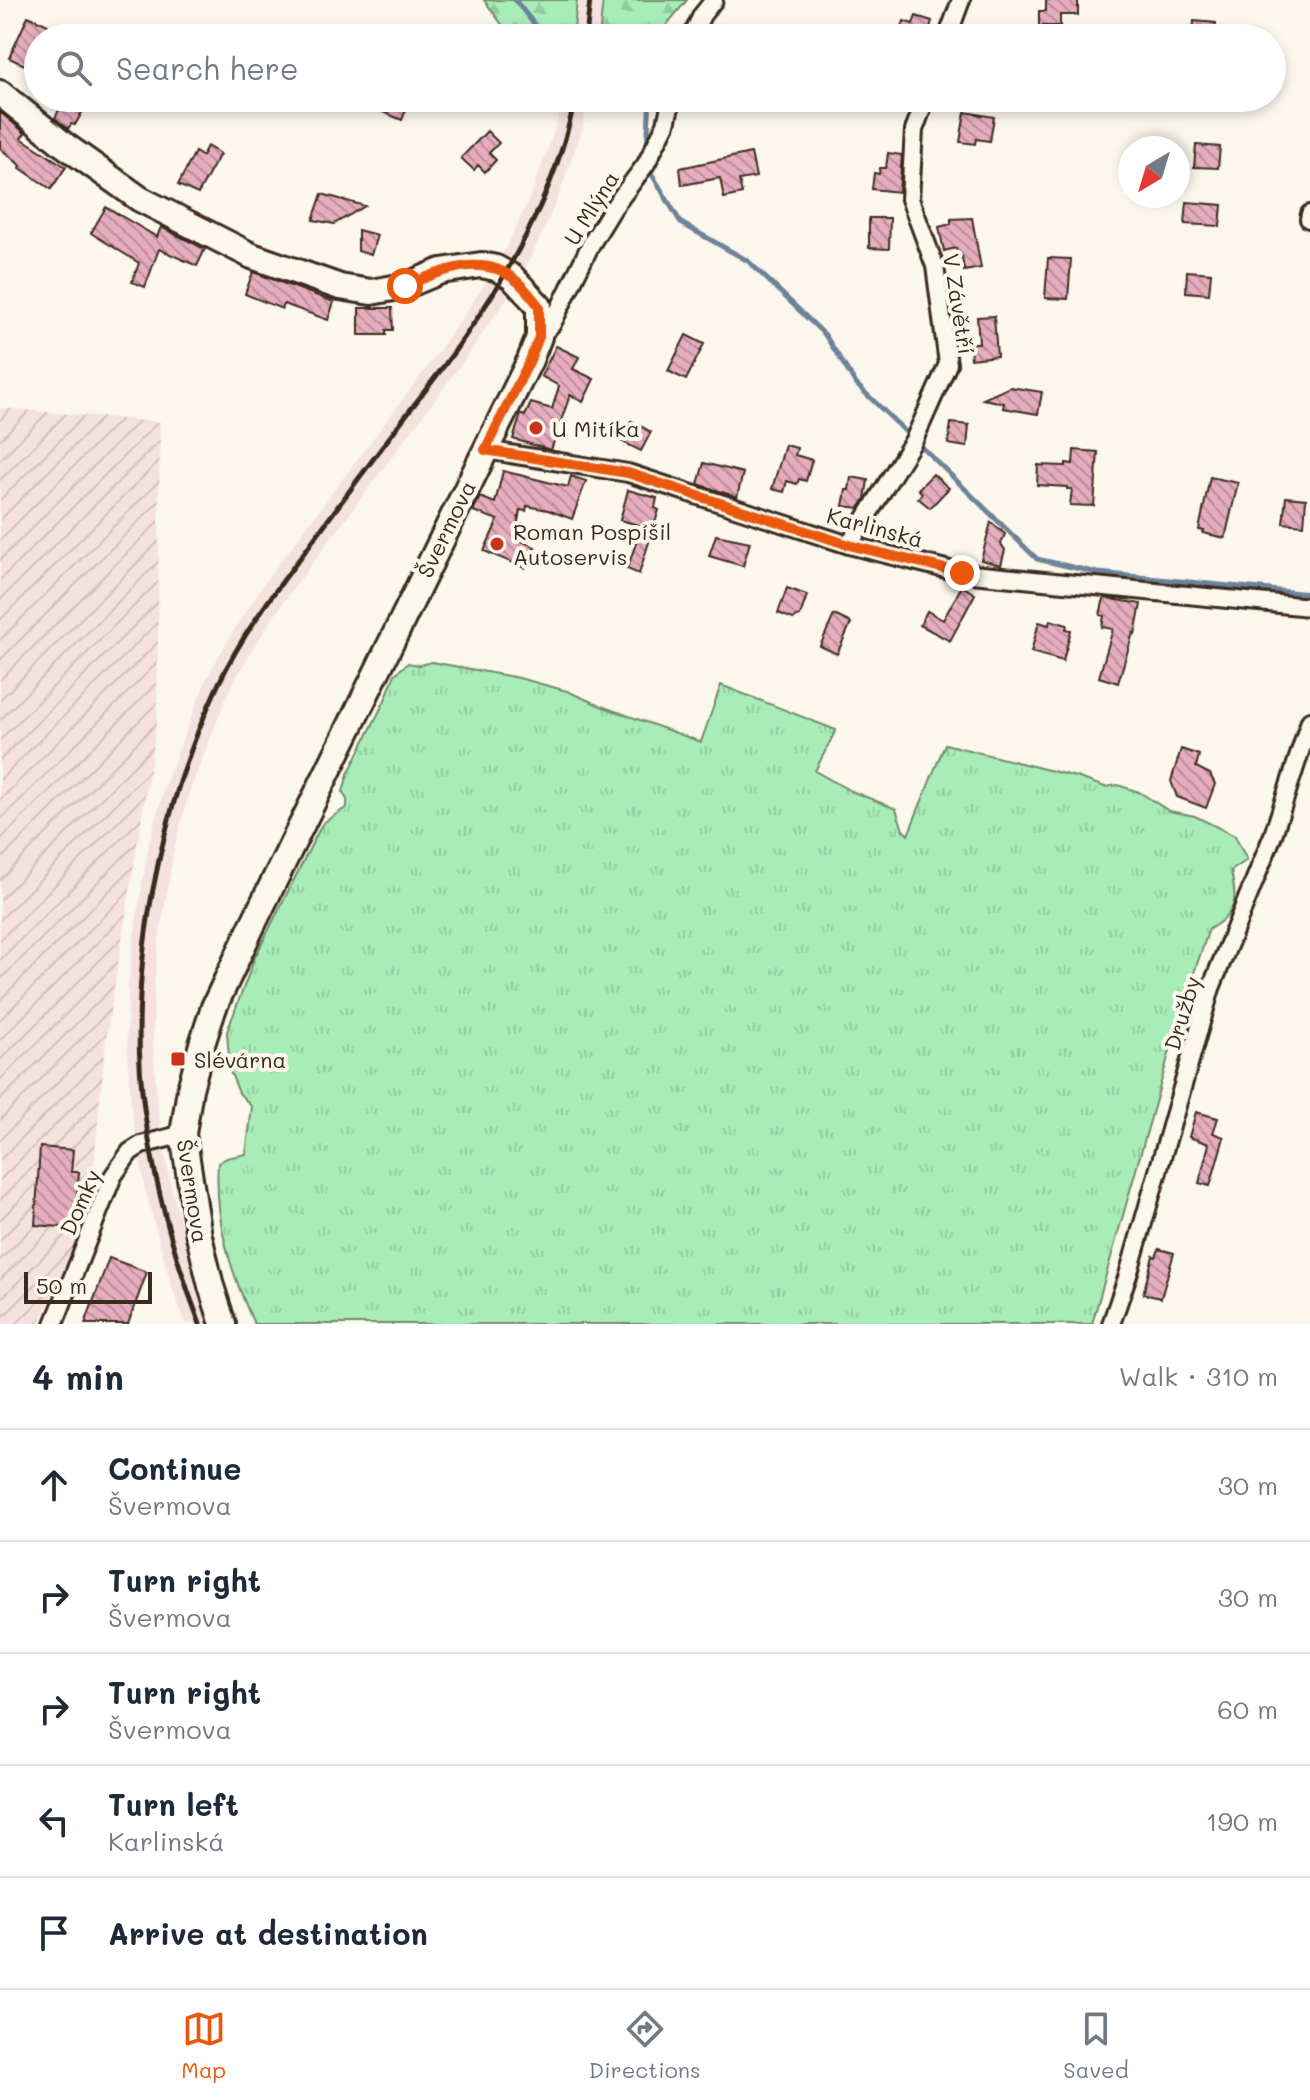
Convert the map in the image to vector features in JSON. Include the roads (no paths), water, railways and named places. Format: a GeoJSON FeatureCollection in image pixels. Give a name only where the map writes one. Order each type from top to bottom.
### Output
{"type":"FeatureCollection","features":[{"type":"Feature","properties":{"kind":"street"},"geometry":{"type":"LineString","coordinates":[[698,24],[714,0]]}},
{"type":"Feature","properties":{"kind":"street"},"geometry":{"type":"LineString","coordinates":[[952,24],[961,0]]}},
{"type":"Feature","properties":{"kind":"street"},"geometry":{"type":"LineString","coordinates":[[0,93],[63,144],[140,199],[252,256],[340,287],[371,292],[405,286],[441,271],[478,265],[496,268],[512,277],[539,306],[539,337]]}},
{"type":"Feature","properties":{"kind":"street","name":"U Mlýna"},"geometry":{"type":"LineString","coordinates":[[539,337],[552,324],[591,244],[613,208],[645,164],[666,124],[669,112]]}},
{"type":"Feature","properties":{"kind":"street","name":"V Závětří"},"geometry":{"type":"LineString","coordinates":[[849,545],[914,440],[948,364],[935,266],[910,199],[914,130],[921,112]]}},
{"type":"Feature","properties":{"kind":"street","name":"Švermova"},"geometry":{"type":"LineString","coordinates":[[223,1324],[199,1236],[183,1134],[190,1089],[202,1044],[214,1007],[539,337]]}},
{"type":"Feature","properties":{"kind":"street","name":"Karlinská"},"geometry":{"type":"LineString","coordinates":[[485,450],[628,473],[849,545],[962,573],[1310,607]]}},
{"type":"Feature","properties":{"kind":"street","name":"Družby"},"geometry":{"type":"LineString","coordinates":[[1111,1324],[1211,988],[1273,835],[1310,721]]}},
{"type":"Feature","properties":{"kind":"street","name":"Domky"},"geometry":{"type":"LineString","coordinates":[[54,1324],[113,1176],[130,1152],[141,1145],[183,1134]]}},
{"type":"Feature","properties":{"kind":"waterway"},"geometry":{"type":"LineString","coordinates":[[515,0],[534,24]]}},
{"type":"Feature","properties":{"kind":"waterway"},"geometry":{"type":"LineString","coordinates":[[647,149],[649,112]]}},
{"type":"Feature","properties":{"kind":"waterway"},"geometry":{"type":"LineString","coordinates":[[647,166],[681,223],[748,261],[825,335],[856,384],[910,436]]}},
{"type":"Feature","properties":{"kind":"waterway"},"geometry":{"type":"LineString","coordinates":[[922,447],[1037,559],[1098,573],[1310,594]]}},
{"type":"Feature","properties":{"kind":"railway"},"geometry":{"type":"LineString","coordinates":[[587,24],[590,0]]}},
{"type":"Feature","properties":{"kind":"railway"},"geometry":{"type":"LineString","coordinates":[[200,1324],[181,1271],[159,1190],[144,1108],[140,1056],[144,947],[152,892],[179,784],[218,685],[246,634],[449,359],[509,267],[542,202],[572,112]]}},
{"type":"Feature","properties":{"kind":"place","name":"U Mitíka"},"geometry":{"type":"Point","coordinates":[536,428]}},
{"type":"Feature","properties":{"kind":"place","name":"Roman Pospíšil Autoservis"},"geometry":{"type":"Point","coordinates":[497,544]}},
{"type":"Feature","properties":{"kind":"place","name":"Slévárna"},"geometry":{"type":"Point","coordinates":[178,1059]}}]}
